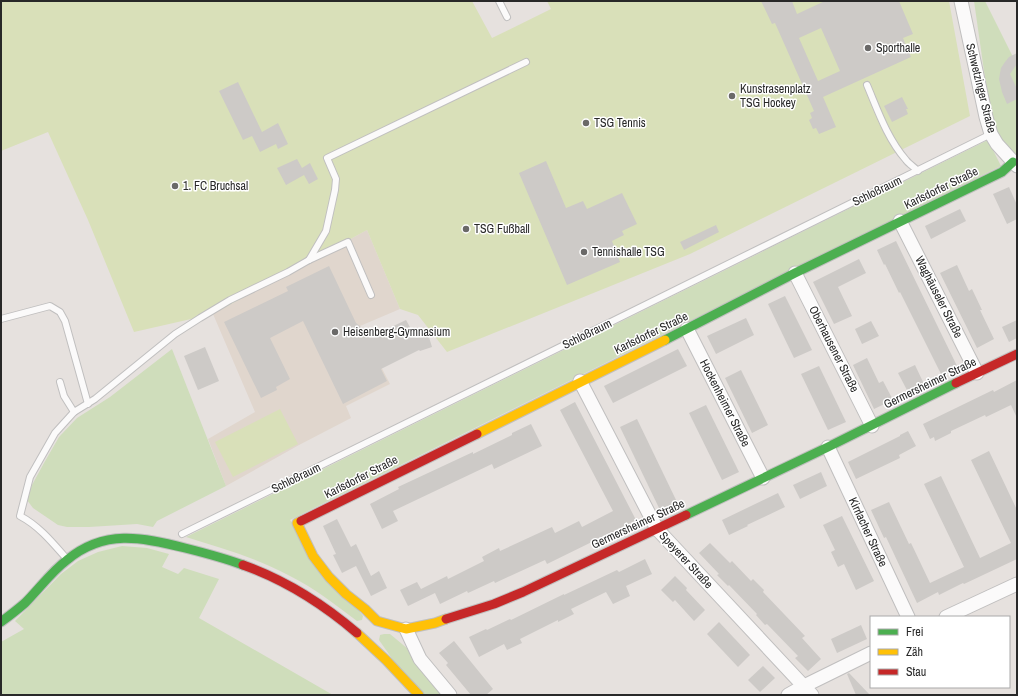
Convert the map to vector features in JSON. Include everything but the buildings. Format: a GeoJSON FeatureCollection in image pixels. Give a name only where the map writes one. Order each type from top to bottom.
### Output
{"type":"FeatureCollection","features":[{"type":"Feature","properties":{"kind":"street","name":"Schwetzinger Straße"},"geometry":{"type":"LineString","coordinates":[[962,1],[986,117],[991,134],[997,144],[1015,164]]}},
{"type":"Feature","properties":{"kind":"street","name":"Karlsdorfer Straße"},"geometry":{"type":"LineString","coordinates":[[297,523],[687,329],[795,273],[1002,172],[1015,164]]}},
{"type":"Feature","properties":{"kind":"street","name":"Waghäuseler Straße"},"geometry":{"type":"LineString","coordinates":[[900,221],[977,373]]}},
{"type":"Feature","properties":{"kind":"street","name":"Oberhausener Straße"},"geometry":{"type":"LineString","coordinates":[[795,273],[872,426]]}},
{"type":"Feature","properties":{"kind":"street","name":"Hockenheimer Straße"},"geometry":{"type":"LineString","coordinates":[[687,329],[763,478]]}},
{"type":"Feature","properties":{"kind":"street","name":"Germersheimer Straße"},"geometry":{"type":"LineString","coordinates":[[297,523],[313,556],[329,577],[377,621],[406,629],[435,623],[494,604],[523,592],[872,426],[1017,354]]}},
{"type":"Feature","properties":{"kind":"street","name":"Speyerer Straße"},"geometry":{"type":"LineString","coordinates":[[580,381],[657,529],[808,691]]}},
{"type":"Feature","properties":{"kind":"street","name":"Kirrlacher Straße"},"geometry":{"type":"LineString","coordinates":[[828,447],[908,616]]}},
{"type":"Feature","properties":{"kind":"street"},"geometry":{"type":"LineString","coordinates":[[1,622],[22,607],[50,575],[80,549],[94,543],[122,538],[158,542],[202,553],[249,568],[292,587],[335,615],[362,637],[419,695]]}},
{"type":"Feature","properties":{"kind":"street"},"geometry":{"type":"LineString","coordinates":[[949,616],[1015,590]]}},
{"type":"Feature","properties":{"kind":"street"},"geometry":{"type":"LineString","coordinates":[[362,637],[377,621]]}},
{"type":"Feature","properties":{"kind":"street"},"geometry":{"type":"LineString","coordinates":[[406,629],[420,659],[450,695]]}},
{"type":"Feature","properties":{"kind":"street"},"geometry":{"type":"LineString","coordinates":[[788,695],[808,691],[870,653]]}},
{"type":"Feature","properties":{"kind":"lane"},"geometry":{"type":"LineString","coordinates":[[499,1],[507,17]]}},
{"type":"Feature","properties":{"kind":"lane"},"geometry":{"type":"LineString","coordinates":[[309,260],[326,231],[335,190],[336,179],[327,158],[526,62]]}},
{"type":"Feature","properties":{"kind":"lane"},"geometry":{"type":"LineString","coordinates":[[867,85],[884,127],[894,145],[907,161],[918,171]]}},
{"type":"Feature","properties":{"kind":"lane","name":"Schloßraum"},"geometry":{"type":"LineString","coordinates":[[182,534],[991,134]]}},
{"type":"Feature","properties":{"kind":"lane"},"geometry":{"type":"LineString","coordinates":[[67,559],[39,529],[20,516],[30,477],[54,433],[74,412],[95,399],[176,334],[200,318],[230,300],[348,242],[371,295]]}},
{"type":"Feature","properties":{"kind":"lane"},"geometry":{"type":"LineString","coordinates":[[1,319],[50,306],[60,312],[65,321],[88,404]]}},
{"type":"Feature","properties":{"kind":"lane"},"geometry":{"type":"LineString","coordinates":[[60,382],[64,396],[74,412]]}},
{"type":"Feature","properties":{"kind":"shaded area"},"geometry":{"type":"Polygon","coordinates":[[[367,230],[400,309],[360,326],[390,384],[346,406],[351,418],[226,486],[208,439],[255,412],[213,314],[367,230]]]}},
{"type":"Feature","properties":{"kind":"green space"},"geometry":{"type":"Polygon","coordinates":[[[1,1],[472,1],[492,38],[551,9],[547,1],[949,1],[970,116],[690,254],[447,352],[418,315],[400,309],[367,230],[213,314],[134,332],[88,220],[48,132],[1,151],[1,1]]]}},
{"type":"Feature","properties":{"kind":"green space"},"geometry":{"type":"Polygon","coordinates":[[[974,1],[985,1],[1017,65],[1017,158],[1011,153],[992,127],[974,1]]]}},
{"type":"Feature","properties":{"kind":"green space"},"geometry":{"type":"Polygon","coordinates":[[[988,140],[1001,166],[290,520],[363,616],[362,620],[357,621],[316,591],[265,564],[186,537],[988,140]]]}},
{"type":"Feature","properties":{"kind":"green space"},"geometry":{"type":"Polygon","coordinates":[[[172,349],[226,486],[157,521],[153,527],[137,524],[67,527],[58,525],[33,508],[27,500],[32,485],[59,437],[77,418],[110,397],[172,349]]]}},
{"type":"Feature","properties":{"kind":"green space"},"geometry":{"type":"Polygon","coordinates":[[[280,409],[298,444],[233,477],[215,442],[280,409]]]}},
{"type":"Feature","properties":{"kind":"green space"},"geometry":{"type":"Polygon","coordinates":[[[122,546],[147,548],[169,554],[162,567],[178,574],[184,568],[219,579],[199,618],[333,695],[1,695],[1,642],[24,629],[15,621],[61,574],[78,561],[98,552],[122,546]]]}},
{"type":"Feature","properties":{"kind":"green space"},"geometry":{"type":"Polygon","coordinates":[[[390,634],[420,659],[450,695],[419,695],[379,640],[380,635],[390,634]]]}},
{"type":"Feature","properties":{"kind":"traffic: fast"},"geometry":{"type":"LineString","coordinates":[[665,340],[795,273],[1002,172],[1013,162]]}},
{"type":"Feature","properties":{"kind":"traffic: fast"},"geometry":{"type":"LineString","coordinates":[[686,515],[828,447],[956,383]]}},
{"type":"Feature","properties":{"kind":"traffic: fast"},"geometry":{"type":"LineString","coordinates":[[1,622],[25,603],[50,575],[67,560],[81,550],[109,540],[124,538],[154,541],[207,554],[243,565]]}},
{"type":"Feature","properties":{"kind":"traffic: slow"},"geometry":{"type":"LineString","coordinates":[[477,434],[665,340]]}},
{"type":"Feature","properties":{"kind":"traffic: slow"},"geometry":{"type":"LineString","coordinates":[[301,521],[297,523],[313,556],[329,577],[377,621],[406,629],[435,623],[446,619]]}},
{"type":"Feature","properties":{"kind":"traffic: slow"},"geometry":{"type":"LineString","coordinates":[[357,633],[386,660],[419,695]]}},
{"type":"Feature","properties":{"kind":"traffic: jam"},"geometry":{"type":"LineString","coordinates":[[956,383],[1017,354]]}},
{"type":"Feature","properties":{"kind":"traffic: jam"},"geometry":{"type":"LineString","coordinates":[[301,521],[477,434]]}},
{"type":"Feature","properties":{"kind":"traffic: jam"},"geometry":{"type":"LineString","coordinates":[[446,619],[494,604],[523,592],[686,515]]}},
{"type":"Feature","properties":{"kind":"traffic: jam"},"geometry":{"type":"LineString","coordinates":[[243,565],[289,585],[331,612],[357,633]]}},
{"type":"Feature","properties":{"kind":"place","name":"Sporthalle"},"geometry":{"type":"Point","coordinates":[868,48]}},
{"type":"Feature","properties":{"kind":"place","name":"Kunstrasenplatz TSG Hockey"},"geometry":{"type":"Point","coordinates":[732,96]}},
{"type":"Feature","properties":{"kind":"place","name":"TSG Tennis"},"geometry":{"type":"Point","coordinates":[586,123]}},
{"type":"Feature","properties":{"kind":"place","name":"1. FC Bruchsal"},"geometry":{"type":"Point","coordinates":[175,186]}},
{"type":"Feature","properties":{"kind":"place","name":"TSG Fußball"},"geometry":{"type":"Point","coordinates":[466,229]}},
{"type":"Feature","properties":{"kind":"place","name":"Tennishalle TSG"},"geometry":{"type":"Point","coordinates":[584,252]}},
{"type":"Feature","properties":{"kind":"place","name":"Heisenberg-Gymnasium"},"geometry":{"type":"Point","coordinates":[335,332]}}]}
